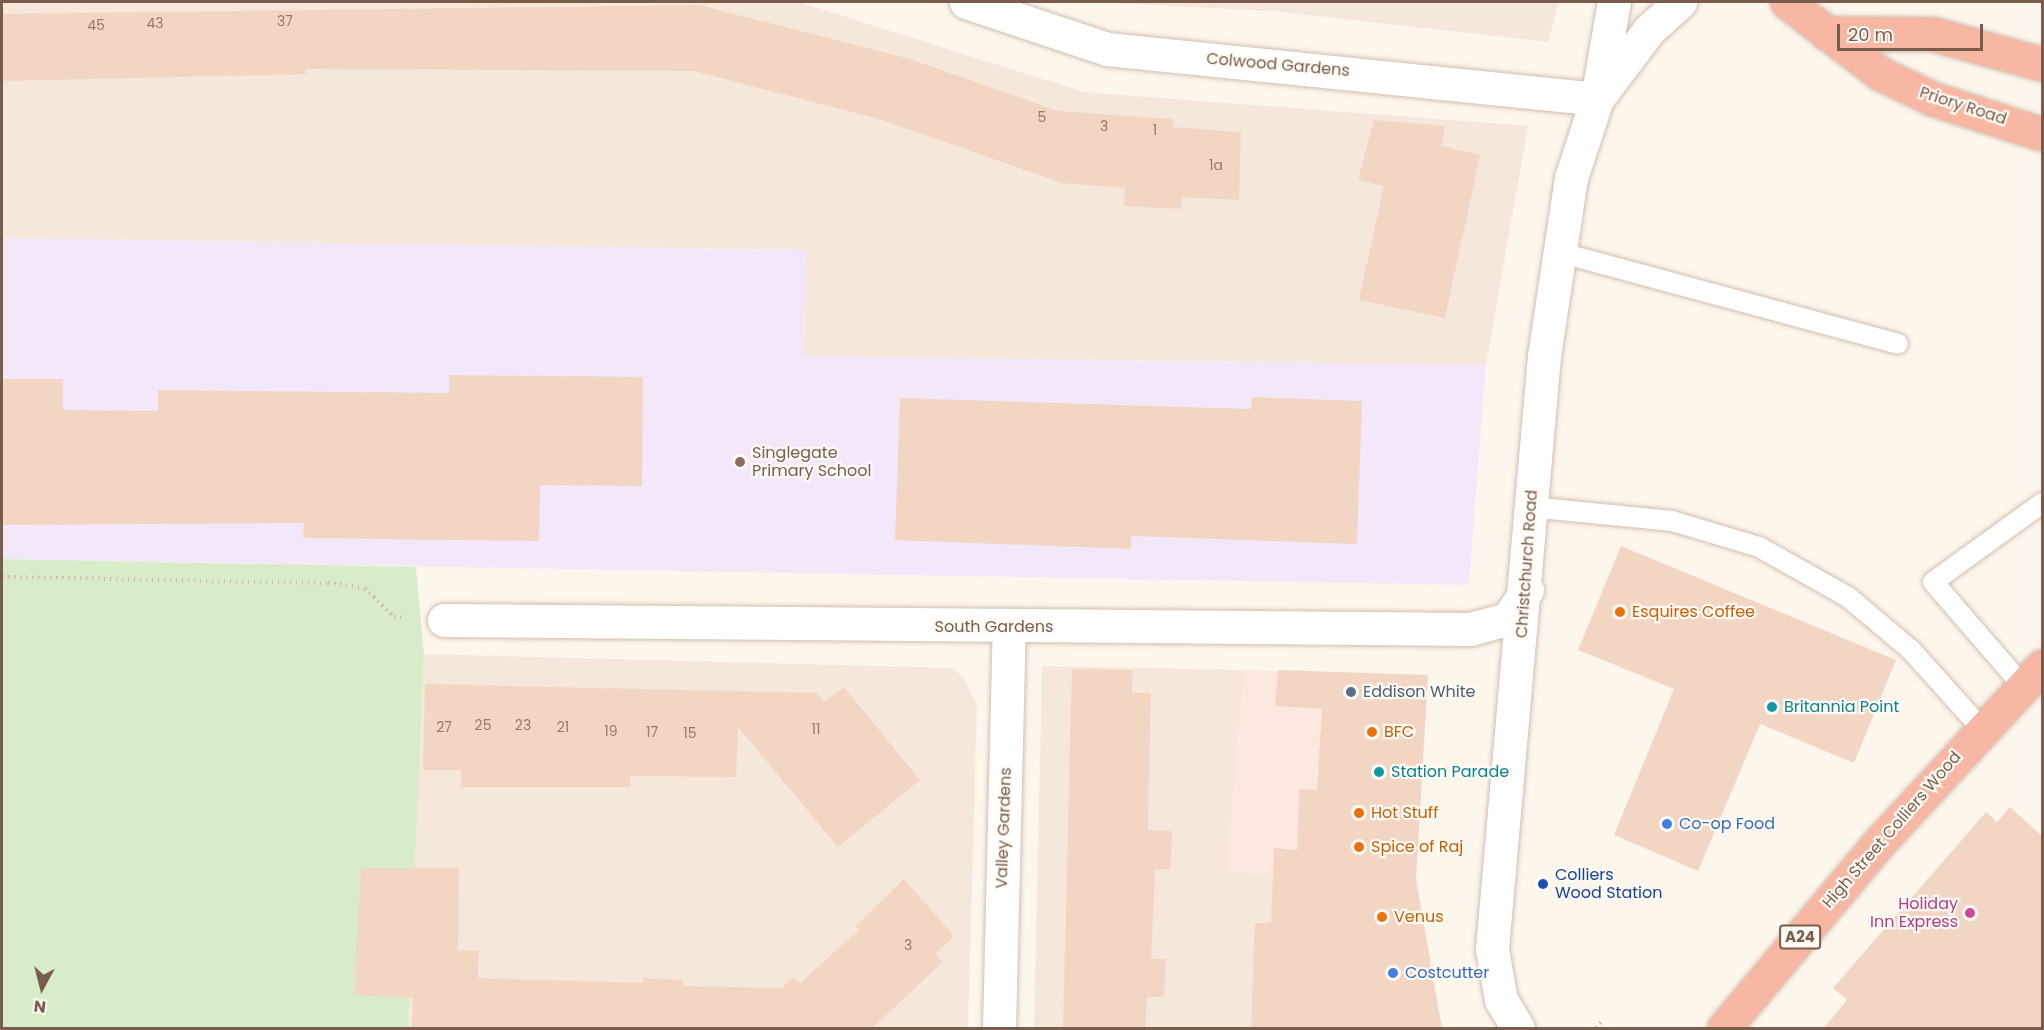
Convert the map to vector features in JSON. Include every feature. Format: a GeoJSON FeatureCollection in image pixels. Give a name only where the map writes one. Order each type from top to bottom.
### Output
{"type":"FeatureCollection","features":[{"type":"Feature","properties":{"kind":"highway","name":"Priory Road"},"geometry":{"type":"LineString","coordinates":[[1787,2],[1881,74],[1933,99],[2043,134]]}},
{"type":"Feature","properties":{"kind":"highway"},"geometry":{"type":"LineString","coordinates":[[1826,33],[1932,34],[2043,64]]}},
{"type":"Feature","properties":{"kind":"highway","name":"High Street Colliers Wood"},"geometry":{"type":"LineString","coordinates":[[1724,1029],[1981,728],[2032,675]]}},
{"type":"Feature","properties":{"kind":"street","name":"Colwood Gardens"},"geometry":{"type":"LineString","coordinates":[[966,2],[1107,49],[1597,99]]}},
{"type":"Feature","properties":{"kind":"street","name":"Christchurch Road"},"geometry":{"type":"LineString","coordinates":[[1518,1029],[1501,1000],[1492,949],[1527,590],[1530,507],[1558,252],[1571,178],[1597,99],[1614,2]]}},
{"type":"Feature","properties":{"kind":"street","name":"Christchurch Road"},"geometry":{"type":"LineString","coordinates":[[1597,99],[1649,30],[1680,2]]}},
{"type":"Feature","properties":{"kind":"street","name":"South Gardens"},"geometry":{"type":"LineString","coordinates":[[444,620],[1010,628],[1470,629],[1508,619],[1527,590]]}},
{"type":"Feature","properties":{"kind":"street","name":"Valley Gardens"},"geometry":{"type":"LineString","coordinates":[[999,1029],[1010,628]]}},
{"type":"Feature","properties":{"kind":"lane"},"geometry":{"type":"LineString","coordinates":[[1558,252],[1898,344]]}},
{"type":"Feature","properties":{"kind":"lane"},"geometry":{"type":"LineString","coordinates":[[2032,675],[1933,582],[2043,503]]}},
{"type":"Feature","properties":{"kind":"lane"},"geometry":{"type":"LineString","coordinates":[[1530,507],[1672,521],[1759,547],[1848,597],[1911,650],[1981,728]]}},
{"type":"Feature","properties":{"kind":"path"},"geometry":{"type":"LineString","coordinates":[[2,578],[328,583],[365,588],[394,617],[444,620]]}},
{"type":"Feature","properties":{"kind":"path"},"geometry":{"type":"LineString","coordinates":[[1596,1029],[1602,1021]]}},
{"type":"Feature","properties":{"kind":"shaded area"},"geometry":{"type":"Polygon","coordinates":[[[2,2],[799,2],[1084,92],[1528,126],[1486,365],[805,356],[806,250],[2,238],[2,2]]]}},
{"type":"Feature","properties":{"kind":"shaded area"},"geometry":{"type":"Polygon","coordinates":[[[1091,2],[1559,2],[1548,42],[1273,11],[1091,2]]]}},
{"type":"Feature","properties":{"kind":"shaded area","name":"Singlegate Primary School"},"geometry":{"type":"Polygon","coordinates":[[[2,238],[806,250],[805,356],[1486,365],[1469,585],[2,559],[2,238]]]}},
{"type":"Feature","properties":{"kind":"shaded area"},"geometry":{"type":"Polygon","coordinates":[[[424,654],[952,668],[963,677],[977,704],[968,1028],[408,1028],[424,654]]]}},
{"type":"Feature","properties":{"kind":"shaded area"},"geometry":{"type":"Polygon","coordinates":[[[1042,666],[1244,670],[1227,871],[1296,874],[1303,1028],[1034,1028],[1042,666]]]}},
{"type":"Feature","properties":{"kind":"shaded area"},"geometry":{"type":"Polygon","coordinates":[[[1244,670],[1428,675],[1416,879],[1442,1028],[1303,1028],[1296,874],[1227,872],[1244,670]]]}},
{"type":"Feature","properties":{"kind":"green space"},"geometry":{"type":"Polygon","coordinates":[[[2,559],[416,567],[424,655],[408,1028],[2,1028],[2,559]]]}},
{"type":"Feature","properties":{"kind":"building"},"geometry":{"type":"Polygon","coordinates":[[[699,5],[910,59],[1058,111],[1173,119],[1173,127],[1241,132],[1239,200],[1182,197],[1181,209],[1124,206],[1125,188],[1062,183],[879,119],[694,71],[306,69],[306,74],[2,81],[2,14],[699,5]]]}},
{"type":"Feature","properties":{"kind":"building"},"geometry":{"type":"Polygon","coordinates":[[[1374,120],[1445,126],[1441,146],[1480,155],[1445,318],[1359,300],[1384,186],[1358,180],[1374,120]]]}},
{"type":"Feature","properties":{"kind":"building"},"geometry":{"type":"Polygon","coordinates":[[[449,375],[643,377],[642,486],[540,485],[539,541],[303,538],[304,523],[2,525],[2,379],[63,379],[63,410],[158,411],[158,390],[449,393],[449,375]]]}},
{"type":"Feature","properties":{"kind":"building"},"geometry":{"type":"Polygon","coordinates":[[[1252,397],[1362,401],[1357,544],[1131,536],[1131,549],[895,540],[900,398],[1251,409],[1252,397]]]}},
{"type":"Feature","properties":{"kind":"building","name":"Britannia Point"},"geometry":{"type":"Polygon","coordinates":[[[1621,546],[1896,660],[1854,763],[1760,724],[1698,871],[1614,835],[1674,689],[1578,650],[1621,546]]]}},
{"type":"Feature","properties":{"kind":"building"},"geometry":{"type":"Polygon","coordinates":[[[1072,669],[1133,670],[1132,693],[1151,693],[1148,830],[1172,831],[1170,870],[1155,869],[1151,959],[1166,959],[1164,997],[1147,997],[1145,1029],[1063,1029],[1072,669]]]}},
{"type":"Feature","properties":{"kind":"building"},"geometry":{"type":"Polygon","coordinates":[[[1278,670],[1428,675],[1416,879],[1442,1029],[1251,1029],[1255,923],[1271,923],[1274,848],[1297,850],[1299,789],[1317,790],[1322,709],[1275,706],[1278,670]]]}},
{"type":"Feature","properties":{"kind":"building"},"geometry":{"type":"Polygon","coordinates":[[[425,684],[817,693],[824,702],[844,687],[920,780],[838,847],[738,727],[736,777],[630,776],[630,787],[461,787],[461,770],[423,770],[425,684]]]}},
{"type":"Feature","properties":{"kind":"building","name":"Holiday Inn Express"},"geometry":{"type":"Polygon","coordinates":[[[2010,807],[2043,837],[2043,1029],[1823,1029],[1847,1000],[1833,988],[1986,812],[1997,822],[2010,807]]]}},
{"type":"Feature","properties":{"kind":"building"},"geometry":{"type":"Polygon","coordinates":[[[361,868],[459,868],[458,950],[479,951],[478,978],[643,983],[643,978],[683,980],[683,986],[782,988],[793,977],[800,983],[859,930],[856,926],[904,879],[954,936],[935,954],[943,962],[871,1029],[412,1029],[413,998],[354,995],[361,868]]]}},
{"type":"Feature","properties":{"kind":"place","name":"Singlegate Primary School"},"geometry":{"type":"Point","coordinates":[740,462]}},
{"type":"Feature","properties":{"kind":"place","name":"Esquires Coffee"},"geometry":{"type":"Point","coordinates":[1620,612]}},
{"type":"Feature","properties":{"kind":"place","name":"Eddison White"},"geometry":{"type":"Point","coordinates":[1351,692]}},
{"type":"Feature","properties":{"kind":"place","name":"Britannia Point"},"geometry":{"type":"Point","coordinates":[1772,707]}},
{"type":"Feature","properties":{"kind":"place","name":"BFC"},"geometry":{"type":"Point","coordinates":[1372,732]}},
{"type":"Feature","properties":{"kind":"place","name":"Station Parade"},"geometry":{"type":"Point","coordinates":[1379,772]}},
{"type":"Feature","properties":{"kind":"place","name":"Hot Stuff"},"geometry":{"type":"Point","coordinates":[1359,813]}},
{"type":"Feature","properties":{"kind":"place","name":"Co-op Food"},"geometry":{"type":"Point","coordinates":[1667,824]}},
{"type":"Feature","properties":{"kind":"place","name":"Spice of Raj"},"geometry":{"type":"Point","coordinates":[1359,847]}},
{"type":"Feature","properties":{"kind":"place","name":"Colliers Wood Station"},"geometry":{"type":"Point","coordinates":[1543,884]}},
{"type":"Feature","properties":{"kind":"place","name":"Holiday Inn Express"},"geometry":{"type":"Point","coordinates":[1970,913]}},
{"type":"Feature","properties":{"kind":"place","name":"Venus"},"geometry":{"type":"Point","coordinates":[1382,917]}},
{"type":"Feature","properties":{"kind":"place","name":"Costcutter"},"geometry":{"type":"Point","coordinates":[1393,973]}}]}
